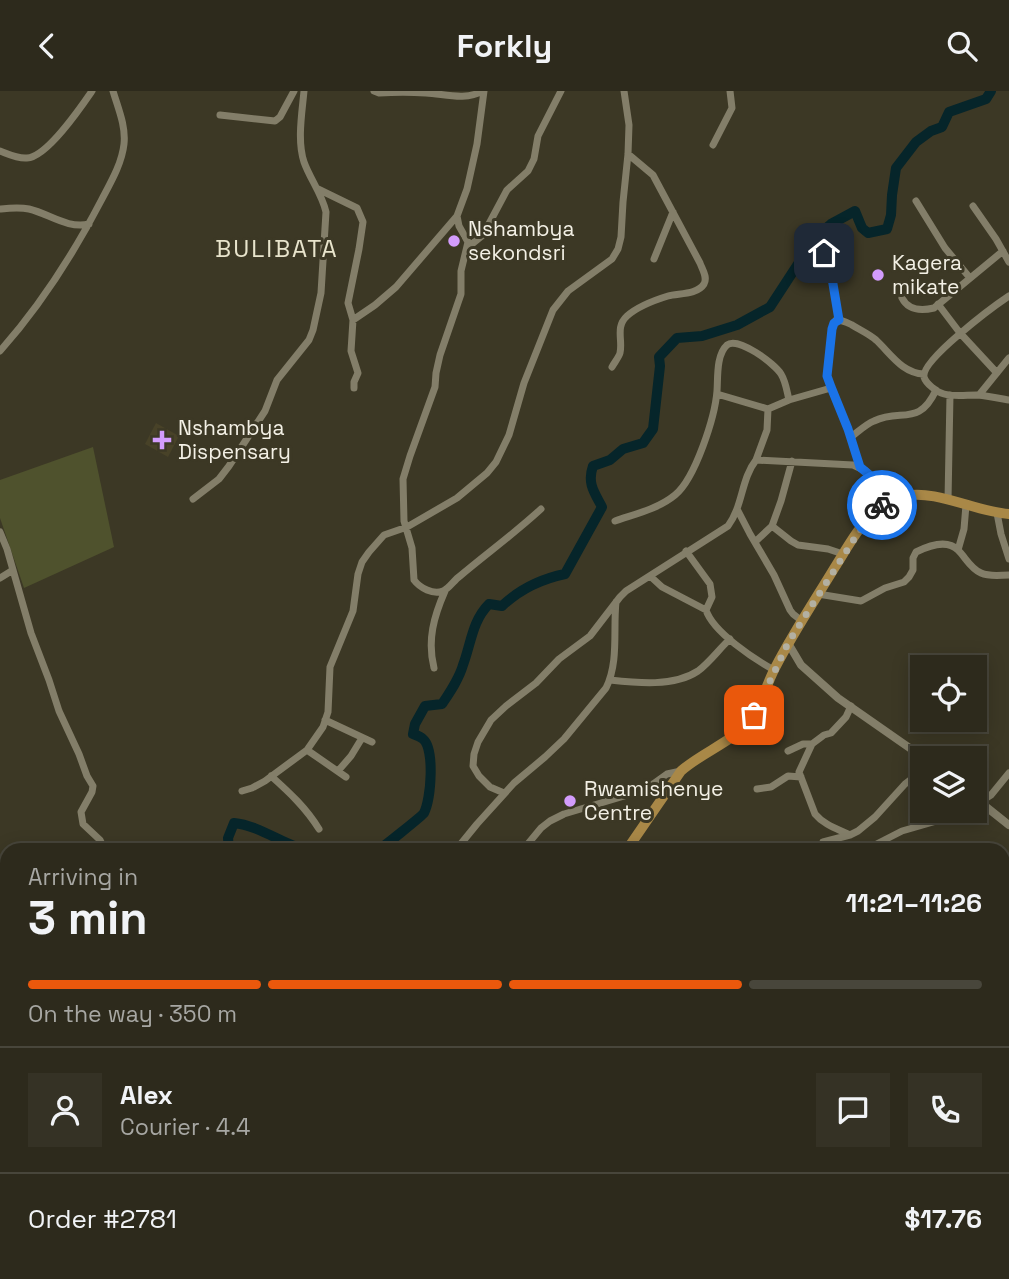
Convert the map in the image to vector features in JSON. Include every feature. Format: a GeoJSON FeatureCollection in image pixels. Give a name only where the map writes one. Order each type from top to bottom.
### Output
{"type":"FeatureCollection","features":[{"type":"Feature","properties":{"kind":"main road"},"geometry":{"type":"LineString","coordinates":[[632,843],[681,771],[748,723],[788,643],[818,594],[843,554],[883,505],[912,495],[931,496],[1003,513]]}},
{"type":"Feature","properties":{"kind":"street"},"geometry":{"type":"LineString","coordinates":[[0,151],[27,159],[32,157],[69,123],[92,91]]}},
{"type":"Feature","properties":{"kind":"street"},"geometry":{"type":"LineString","coordinates":[[0,351],[51,286],[112,180],[124,148],[123,125],[113,91]]}},
{"type":"Feature","properties":{"kind":"street"},"geometry":{"type":"LineString","coordinates":[[220,115],[275,121],[294,91]]}},
{"type":"Feature","properties":{"kind":"street"},"geometry":{"type":"LineString","coordinates":[[193,499],[213,484],[229,466],[265,411],[277,380],[306,344],[313,330],[321,293],[326,224],[325,207],[303,159],[301,145],[304,91]]}},
{"type":"Feature","properties":{"kind":"street"},"geometry":{"type":"LineString","coordinates":[[374,91],[465,97],[484,91]]}},
{"type":"Feature","properties":{"kind":"street"},"geometry":{"type":"LineString","coordinates":[[353,320],[396,287],[457,216],[467,190],[477,144],[484,91]]}},
{"type":"Feature","properties":{"kind":"street"},"geometry":{"type":"LineString","coordinates":[[467,248],[483,235],[507,190],[528,170],[534,159],[538,136],[561,91]]}},
{"type":"Feature","properties":{"kind":"street"},"geometry":{"type":"LineString","coordinates":[[242,791],[252,788],[307,750],[326,720],[330,667],[353,611],[362,562],[384,535],[407,527],[457,498],[496,463],[509,435],[524,383],[553,310],[568,291],[612,259],[618,249],[628,154],[629,125],[624,91]]}},
{"type":"Feature","properties":{"kind":"street"},"geometry":{"type":"LineString","coordinates":[[713,145],[732,108],[730,91]]}},
{"type":"Feature","properties":{"kind":"street"},"geometry":{"type":"LineString","coordinates":[[612,367],[620,352],[621,326],[626,317],[670,295],[686,294],[699,288],[704,284],[705,276],[653,175],[628,154]]}},
{"type":"Feature","properties":{"kind":"street"},"geometry":{"type":"LineString","coordinates":[[317,189],[357,208],[363,222],[348,303],[353,320],[351,351],[358,373],[354,388]]}},
{"type":"Feature","properties":{"kind":"street"},"geometry":{"type":"LineString","coordinates":[[916,201],[945,247],[970,278]]}},
{"type":"Feature","properties":{"kind":"street"},"geometry":{"type":"LineString","coordinates":[[973,206],[1009,262]]}},
{"type":"Feature","properties":{"kind":"street"},"geometry":{"type":"LineString","coordinates":[[0,209],[27,208],[74,225],[89,224]]}},
{"type":"Feature","properties":{"kind":"street"},"geometry":{"type":"LineString","coordinates":[[654,259],[673,211]]}},
{"type":"Feature","properties":{"kind":"street"},"geometry":{"type":"LineString","coordinates":[[445,591],[434,592],[414,580],[412,548],[404,521],[402,488],[405,470],[436,387],[440,355],[461,294],[461,271],[468,242],[457,216]]}},
{"type":"Feature","properties":{"kind":"street"},"geometry":{"type":"LineString","coordinates":[[902,298],[906,305],[914,308],[934,308],[1003,251]]}},
{"type":"Feature","properties":{"kind":"street"},"geometry":{"type":"LineString","coordinates":[[824,253],[831,272],[839,320]]}},
{"type":"Feature","properties":{"kind":"street"},"geometry":{"type":"LineString","coordinates":[[1009,296],[960,333],[924,374],[924,378],[936,390],[950,395],[979,395],[1009,400]]}},
{"type":"Feature","properties":{"kind":"street"},"geometry":{"type":"LineString","coordinates":[[939,304],[960,333],[997,373]]}},
{"type":"Feature","properties":{"kind":"street"},"geometry":{"type":"LineString","coordinates":[[839,320],[873,338],[907,370],[924,374]]}},
{"type":"Feature","properties":{"kind":"street"},"geometry":{"type":"LineString","coordinates":[[839,320],[834,323],[832,329],[827,369],[860,467]]}},
{"type":"Feature","properties":{"kind":"street"},"geometry":{"type":"LineString","coordinates":[[0,334],[7,343]]}},
{"type":"Feature","properties":{"kind":"street"},"geometry":{"type":"LineString","coordinates":[[615,521],[653,508],[677,494],[685,483],[705,440],[717,394],[721,356],[728,345],[735,342],[762,356],[777,369],[782,375],[789,400]]}},
{"type":"Feature","properties":{"kind":"street"},"geometry":{"type":"LineString","coordinates":[[979,395],[1009,358]]}},
{"type":"Feature","properties":{"kind":"street"},"geometry":{"type":"LineString","coordinates":[[717,394],[768,409],[831,387]]}},
{"type":"Feature","properties":{"kind":"street"},"geometry":{"type":"LineString","coordinates":[[851,437],[873,421],[911,415],[922,410],[928,406],[936,390]]}},
{"type":"Feature","properties":{"kind":"street"},"geometry":{"type":"LineString","coordinates":[[948,500],[950,395]]}},
{"type":"Feature","properties":{"kind":"street"},"geometry":{"type":"LineString","coordinates":[[504,793],[490,787],[472,766],[478,742],[491,720],[536,683],[559,659],[590,636],[617,601],[632,587],[728,526],[737,509],[749,471],[756,460],[766,430],[768,409]]}},
{"type":"Feature","properties":{"kind":"street"},"geometry":{"type":"LineString","coordinates":[[756,460],[841,463],[860,467],[897,498]]}},
{"type":"Feature","properties":{"kind":"street"},"geometry":{"type":"LineString","coordinates":[[755,542],[772,526],[792,461]]}},
{"type":"Feature","properties":{"kind":"street"},"geometry":{"type":"LineString","coordinates":[[958,550],[964,529],[966,505]]}},
{"type":"Feature","properties":{"kind":"street"},"geometry":{"type":"LineString","coordinates":[[434,667],[430,647],[431,632],[445,591],[459,576],[508,539],[541,509]]}},
{"type":"Feature","properties":{"kind":"street"},"geometry":{"type":"LineString","coordinates":[[737,509],[790,610],[802,621]]}},
{"type":"Feature","properties":{"kind":"street"},"geometry":{"type":"LineString","coordinates":[[1003,513],[1001,534],[1009,559]]}},
{"type":"Feature","properties":{"kind":"street"},"geometry":{"type":"LineString","coordinates":[[772,526],[798,545],[843,554]]}},
{"type":"Feature","properties":{"kind":"street"},"geometry":{"type":"LineString","coordinates":[[0,532],[31,633],[59,711],[93,786],[81,812],[83,824],[101,843]]}},
{"type":"Feature","properties":{"kind":"street"},"geometry":{"type":"LineString","coordinates":[[818,594],[861,601],[885,588],[904,582],[913,570],[916,552],[941,544],[951,545],[958,550],[979,572],[987,575],[1009,575]]}},
{"type":"Feature","properties":{"kind":"street"},"geometry":{"type":"LineString","coordinates":[[828,549],[836,565]]}},
{"type":"Feature","properties":{"kind":"street"},"geometry":{"type":"LineString","coordinates":[[686,551],[710,584],[712,597],[706,610]]}},
{"type":"Feature","properties":{"kind":"street"},"geometry":{"type":"LineString","coordinates":[[0,579],[13,570]]}},
{"type":"Feature","properties":{"kind":"street"},"geometry":{"type":"LineString","coordinates":[[650,576],[662,587],[706,610],[710,619],[730,639],[774,670]]}},
{"type":"Feature","properties":{"kind":"street"},"geometry":{"type":"LineString","coordinates":[[462,843],[504,793],[564,739],[594,705],[610,680],[617,601]]}},
{"type":"Feature","properties":{"kind":"street"},"geometry":{"type":"LineString","coordinates":[[610,680],[657,682],[688,676],[706,664],[730,639]]}},
{"type":"Feature","properties":{"kind":"street"},"geometry":{"type":"LineString","coordinates":[[788,643],[802,665],[838,698],[910,748]]}},
{"type":"Feature","properties":{"kind":"street"},"geometry":{"type":"LineString","coordinates":[[850,835],[819,820],[799,772],[811,744],[831,733],[846,717],[851,706]]}},
{"type":"Feature","properties":{"kind":"street"},"geometry":{"type":"LineString","coordinates":[[326,720],[372,742]]}},
{"type":"Feature","properties":{"kind":"street"},"geometry":{"type":"LineString","coordinates":[[338,771],[362,738]]}},
{"type":"Feature","properties":{"kind":"street"},"geometry":{"type":"LineString","coordinates":[[788,751],[803,744],[811,744]]}},
{"type":"Feature","properties":{"kind":"street"},"geometry":{"type":"LineString","coordinates":[[307,750],[346,777]]}},
{"type":"Feature","properties":{"kind":"street"},"geometry":{"type":"LineString","coordinates":[[529,843],[541,828],[557,817],[631,794],[667,774],[681,771]]}},
{"type":"Feature","properties":{"kind":"street"},"geometry":{"type":"LineString","coordinates":[[987,798],[1009,773]]}},
{"type":"Feature","properties":{"kind":"street"},"geometry":{"type":"LineString","coordinates":[[271,776],[299,801],[319,829]]}},
{"type":"Feature","properties":{"kind":"street"},"geometry":{"type":"LineString","coordinates":[[757,789],[771,787],[788,776],[801,777]]}},
{"type":"Feature","properties":{"kind":"street"},"geometry":{"type":"LineString","coordinates":[[823,842],[850,835],[875,817],[910,780]]}},
{"type":"Feature","properties":{"kind":"street"},"geometry":{"type":"LineString","coordinates":[[987,808],[1009,825]]}},
{"type":"Feature","properties":{"kind":"street"},"geometry":{"type":"LineString","coordinates":[[878,843],[923,823]]}},
{"type":"Feature","properties":{"kind":"shaded area","name":"Nshambya Dispensary"},"geometry":{"type":"Polygon","coordinates":[[[156,423],[179,436],[168,457],[145,444],[156,423]]]}},
{"type":"Feature","properties":{"kind":"green space"},"geometry":{"type":"Polygon","coordinates":[[[93,447],[114,547],[24,588],[0,518],[0,480],[93,447]]]}},
{"type":"Feature","properties":{"kind":"waterway"},"geometry":{"type":"LineString","coordinates":[[388,843],[424,813],[426,806],[430,786],[429,753],[422,738],[413,734],[415,724],[425,706],[442,704],[451,690],[461,670],[475,625],[489,604],[502,606],[531,585],[565,574],[602,507],[591,482],[593,466],[610,460],[623,449],[643,443],[653,429],[659,357],[677,338],[702,336],[737,325],[770,307],[815,238],[831,224],[855,211],[862,228],[868,233],[887,229],[896,168],[916,142],[942,127],[949,112],[986,99],[991,91]]}},
{"type":"Feature","properties":{"kind":"waterway"},"geometry":{"type":"LineString","coordinates":[[228,843],[234,823],[255,828],[288,843]]}},
{"type":"Feature","properties":{"kind":"way so far"},"geometry":{"type":"LineString","coordinates":[[754,715],[788,643],[843,554],[864,524],[882,505]]}},
{"type":"Feature","properties":{"kind":"place","name":"Nshambya sekondsri"},"geometry":{"type":"Point","coordinates":[454,241]}},
{"type":"Feature","properties":{"kind":"place","name":"Kagera mikate"},"geometry":{"type":"Point","coordinates":[878,275]}},
{"type":"Feature","properties":{"kind":"place","name":"Nshambya Dispensary"},"geometry":{"type":"Point","coordinates":[162,440]}},
{"type":"Feature","properties":{"kind":"place","name":"Rwamishenye Centre"},"geometry":{"type":"Point","coordinates":[570,801]}},
{"type":"Feature","properties":{"kind":"district","name":"BULIBATA"},"geometry":{"type":"Point","coordinates":[277,249]}},
{"type":"Feature","properties":{"kind":"route"},"geometry":{"type":"LineString","coordinates":[[824,253],[831,272],[839,320],[836,320],[832,329],[827,376],[860,467],[897,498],[882,505]]}}]}
